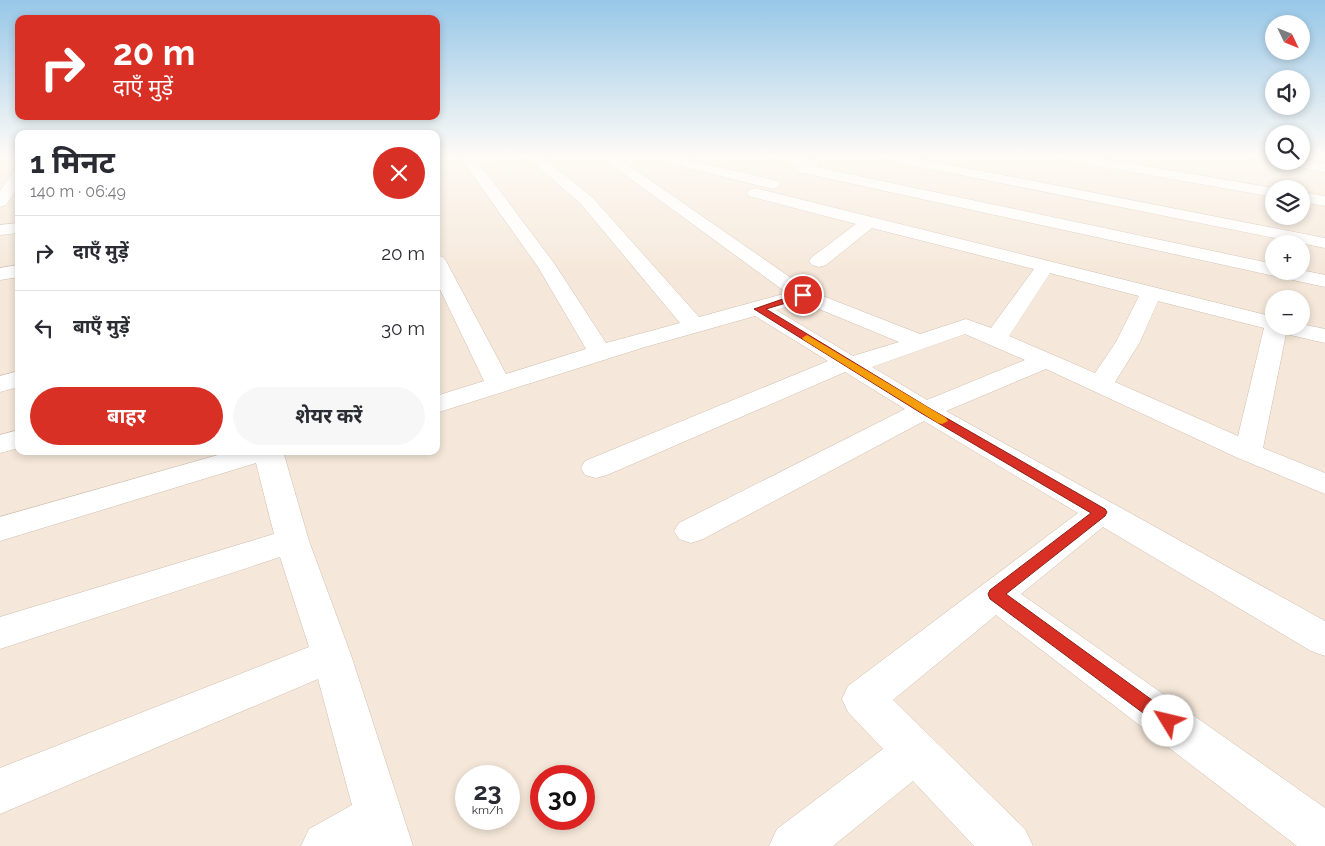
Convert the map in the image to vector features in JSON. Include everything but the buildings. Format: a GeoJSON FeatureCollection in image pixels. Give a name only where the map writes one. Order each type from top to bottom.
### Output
{"type":"FeatureCollection","features":[{"type":"Feature","properties":{"kind":"street"},"geometry":{"type":"LineString","coordinates":[[494,194],[548,267],[600,352]]}},
{"type":"Feature","properties":{"kind":"street"},"geometry":{"type":"LineString","coordinates":[[579,194],[587,201],[694,325]]}},
{"type":"Feature","properties":{"kind":"street"},"geometry":{"type":"LineString","coordinates":[[661,194],[803,295],[919,342]]}},
{"type":"Feature","properties":{"kind":"street"},"geometry":{"type":"LineString","coordinates":[[761,194],[1045,267],[1152,292],[1265,322]]}},
{"type":"Feature","properties":{"kind":"street"},"geometry":{"type":"LineString","coordinates":[[949,194],[1265,268]]}},
{"type":"Feature","properties":{"kind":"street"},"geometry":{"type":"LineString","coordinates":[[1082,194],[1325,242]]}},
{"type":"Feature","properties":{"kind":"street"},"geometry":{"type":"LineString","coordinates":[[1310,198],[1325,201]]}},
{"type":"Feature","properties":{"kind":"street"},"geometry":{"type":"LineString","coordinates":[[819,261],[869,222]]}},
{"type":"Feature","properties":{"kind":"street"},"geometry":{"type":"LineString","coordinates":[[0,230],[15,228]]}},
{"type":"Feature","properties":{"kind":"street"},"geometry":{"type":"LineString","coordinates":[[995,339],[1045,267]]}},
{"type":"Feature","properties":{"kind":"street"},"geometry":{"type":"LineString","coordinates":[[440,269],[499,385]]}},
{"type":"Feature","properties":{"kind":"street"},"geometry":{"type":"LineString","coordinates":[[0,274],[15,272]]}},
{"type":"Feature","properties":{"kind":"street"},"geometry":{"type":"LineString","coordinates":[[1310,278],[1325,281]]}},
{"type":"Feature","properties":{"kind":"street"},"geometry":{"type":"LineString","coordinates":[[1100,385],[1128,342],[1152,292]]}},
{"type":"Feature","properties":{"kind":"street"},"geometry":{"type":"LineString","coordinates":[[440,404],[600,352],[803,295]]}},
{"type":"Feature","properties":{"kind":"street"},"geometry":{"type":"LineString","coordinates":[[758,309],[925,410],[1325,640]]}},
{"type":"Feature","properties":{"kind":"street"},"geometry":{"type":"LineString","coordinates":[[596,468],[850,364],[966,326],[1046,360],[1248,452],[1325,484]]}},
{"type":"Feature","properties":{"kind":"street"},"geometry":{"type":"LineString","coordinates":[[1310,333],[1325,336]]}},
{"type":"Feature","properties":{"kind":"street"},"geometry":{"type":"LineString","coordinates":[[1248,452],[1268,372],[1274,335]]}},
{"type":"Feature","properties":{"kind":"street"},"geometry":{"type":"LineString","coordinates":[[691,531],[925,410],[1046,360]]}},
{"type":"Feature","properties":{"kind":"street"},"geometry":{"type":"LineString","coordinates":[[0,384],[15,380]]}},
{"type":"Feature","properties":{"kind":"street"},"geometry":{"type":"LineString","coordinates":[[0,444],[15,440]]}},
{"type":"Feature","properties":{"kind":"street"},"geometry":{"type":"LineString","coordinates":[[0,529],[267,455]]}},
{"type":"Feature","properties":{"kind":"street"},"geometry":{"type":"LineString","coordinates":[[274,455],[292,541],[331,656],[383,832],[326,846]]}},
{"type":"Feature","properties":{"kind":"street"},"geometry":{"type":"LineString","coordinates":[[1008,846],[863,699],[1101,512]]}},
{"type":"Feature","properties":{"kind":"street"},"geometry":{"type":"LineString","coordinates":[[0,633],[292,541]]}},
{"type":"Feature","properties":{"kind":"street"},"geometry":{"type":"LineString","coordinates":[[996,594],[1325,837]]}},
{"type":"Feature","properties":{"kind":"street"},"geometry":{"type":"LineString","coordinates":[[0,791],[331,656]]}},
{"type":"Feature","properties":{"kind":"street"},"geometry":{"type":"LineString","coordinates":[[794,846],[915,752]]}},
{"type":"Feature","properties":{"kind":"shaded area"},"geometry":{"type":"Polygon","coordinates":[[[0,194],[15,194],[15,455],[440,455],[440,194],[1265,194],[1265,225],[1310,225],[1310,194],[1325,194],[1325,846],[0,846],[0,194]]]}},
{"type":"Feature","properties":{"kind":"slow traffic"},"geometry":{"type":"LineString","coordinates":[[807,338],[942,421]]}},
{"type":"Feature","properties":{"kind":"route"},"geometry":{"type":"LineString","coordinates":[[803,295],[758,309],[925,410],[1101,512],[996,594],[1168,721]]}}]}
